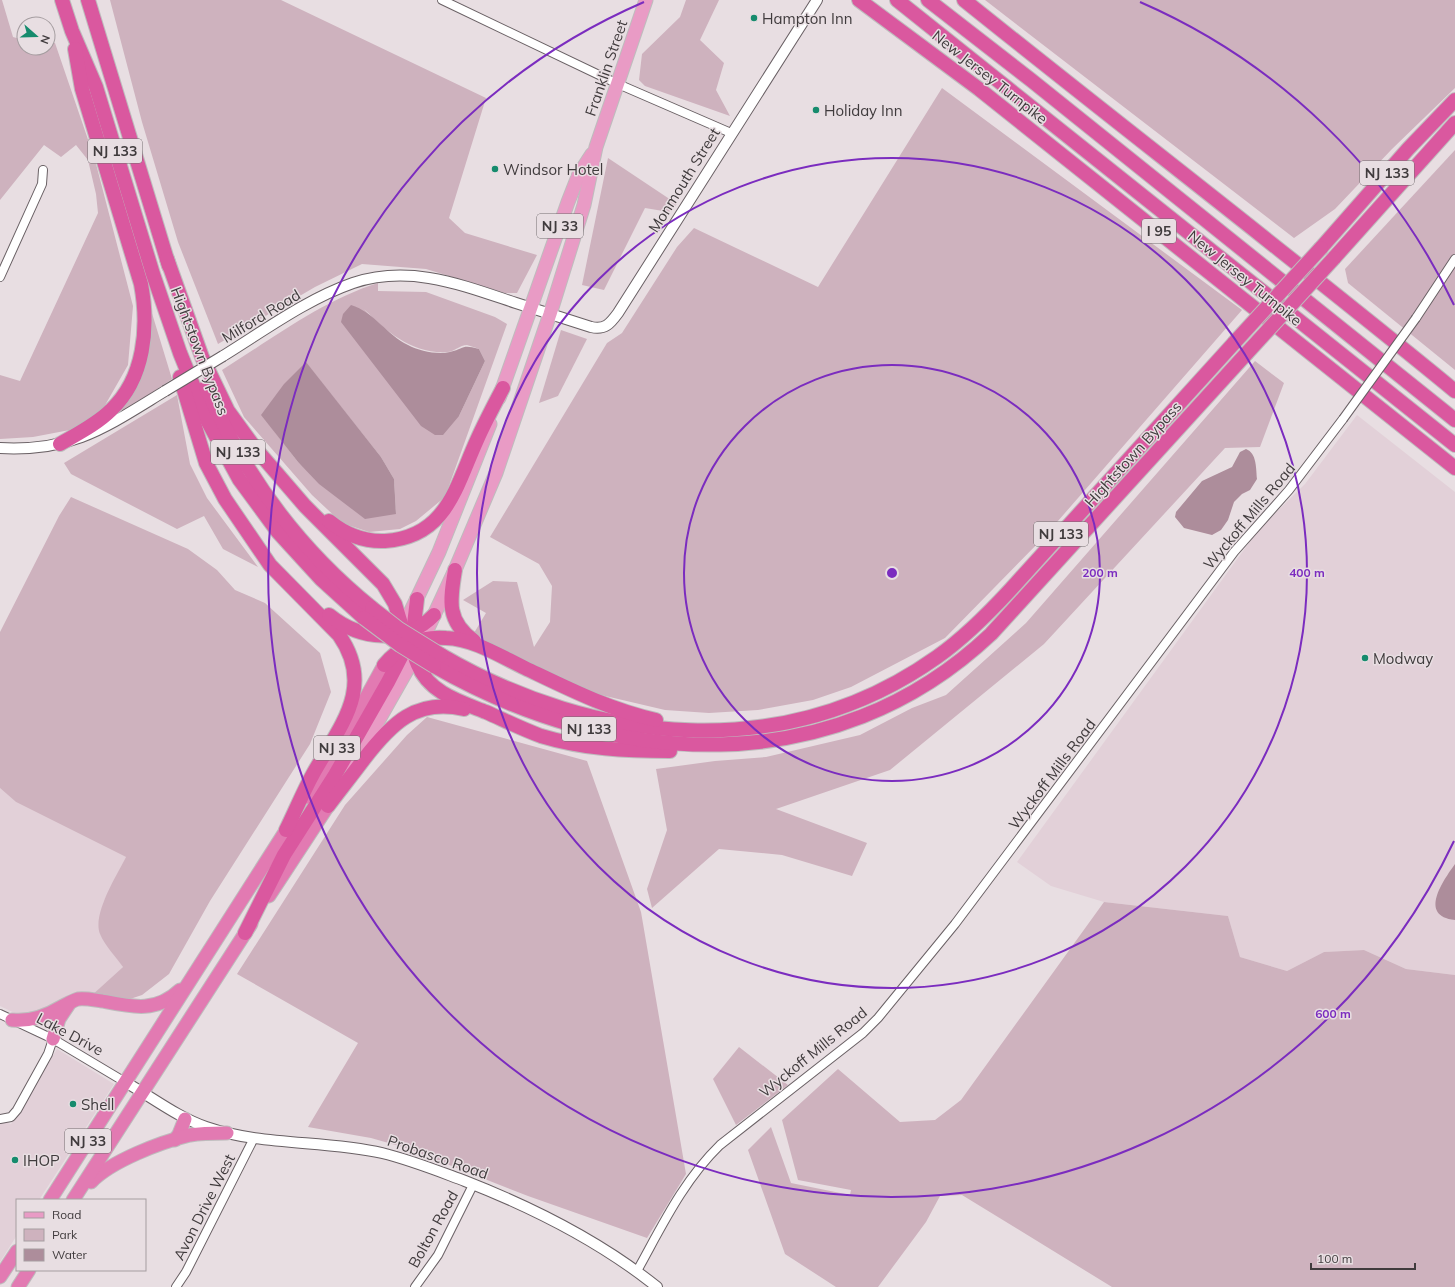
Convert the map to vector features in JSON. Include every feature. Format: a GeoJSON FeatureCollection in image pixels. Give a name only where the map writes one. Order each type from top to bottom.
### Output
{"type":"FeatureCollection","features":[{"type":"Feature","properties":{"kind":"highway","name":"Hightstown Bypass"},"geometry":{"type":"LineString","coordinates":[[62,0],[72,30],[96,87],[153,274],[189,379],[201,407],[231,465],[268,520],[321,579],[368,613]]}},
{"type":"Feature","properties":{"kind":"highway","name":"Hightstown Bypass"},"geometry":{"type":"LineString","coordinates":[[88,0],[119,107],[167,259],[185,329],[200,373],[221,421],[240,456],[261,489],[295,533],[341,581],[368,613],[400,645],[526,696],[603,719],[635,726],[676,730],[746,729],[795,721],[855,702],[905,678],[957,642],[1011,590],[1408,149],[1455,100]]}},
{"type":"Feature","properties":{"kind":"highway","name":"New Jersey Turnpike"},"geometry":{"type":"LineString","coordinates":[[859,0],[979,89],[1455,468]]}},
{"type":"Feature","properties":{"kind":"highway","name":"New Jersey Turnpike"},"geometry":{"type":"LineString","coordinates":[[897,0],[1455,445]]}},
{"type":"Feature","properties":{"kind":"highway","name":"New Jersey Turnpike"},"geometry":{"type":"LineString","coordinates":[[928,0],[1066,108],[1455,420]]}},
{"type":"Feature","properties":{"kind":"highway"},"geometry":{"type":"LineString","coordinates":[[964,0],[1102,112],[1359,312],[1455,391]]}},
{"type":"Feature","properties":{"kind":"highway"},"geometry":{"type":"LineString","coordinates":[[60,444],[103,417],[124,395],[138,367],[144,332],[144,306],[141,284],[82,89],[72,30]]}},
{"type":"Feature","properties":{"kind":"highway","name":"Hightstown Bypass"},"geometry":{"type":"LineString","coordinates":[[437,661],[468,685],[550,718],[628,737],[674,743],[707,745],[756,743],[818,732],[866,716],[917,691],[963,659],[1009,616],[1455,123]]}},
{"type":"Feature","properties":{"kind":"highway"},"geometry":{"type":"LineString","coordinates":[[167,259],[209,374],[228,410],[255,448],[316,517],[383,584],[395,604],[410,639],[418,666],[424,676],[443,693],[516,726]]}},
{"type":"Feature","properties":{"kind":"highway"},"geometry":{"type":"LineString","coordinates":[[153,274],[182,385],[206,463],[225,499],[270,565],[339,635],[351,656],[354,669],[354,692],[348,715],[312,776],[286,830]]}},
{"type":"Feature","properties":{"kind":"highway"},"geometry":{"type":"LineString","coordinates":[[255,448],[336,527],[365,540],[397,540],[422,529],[436,519],[448,505],[456,492],[477,441],[503,388]]}},
{"type":"Feature","properties":{"kind":"highway"},"geometry":{"type":"LineString","coordinates":[[250,535],[300,588],[341,624],[366,634],[410,639],[452,638],[482,648],[571,690],[637,716],[669,723],[746,729]]}},
{"type":"Feature","properties":{"kind":"highway"},"geometry":{"type":"LineString","coordinates":[[455,570],[451,600],[454,618],[465,635],[482,648]]}},
{"type":"Feature","properties":{"kind":"highway"},"geometry":{"type":"LineString","coordinates":[[245,933],[284,855],[362,730],[398,664],[410,639],[417,599]]}},
{"type":"Feature","properties":{"kind":"highway"},"geometry":{"type":"LineString","coordinates":[[384,665],[434,615]]}},
{"type":"Feature","properties":{"kind":"highway","name":"NJ 33"},"geometry":{"type":"LineString","coordinates":[[51,1199],[326,767],[384,665]]}},
{"type":"Feature","properties":{"kind":"highway"},"geometry":{"type":"LineString","coordinates":[[328,806],[384,734],[402,718],[414,712],[434,707],[455,707],[566,742],[616,750],[720,751],[756,743]]}},
{"type":"Feature","properties":{"kind":"highway","name":"NJ 33"},"geometry":{"type":"LineString","coordinates":[[76,1199],[245,933],[328,806]]}},
{"type":"Feature","properties":{"kind":"highway"},"geometry":{"type":"LineString","coordinates":[[12,1020],[34,1020],[70,1002],[87,999],[134,1007],[161,1004],[171,998],[191,978]]}},
{"type":"Feature","properties":{"kind":"highway"},"geometry":{"type":"LineString","coordinates":[[53,1039],[59,1020],[70,1002]]}},
{"type":"Feature","properties":{"kind":"highway"},"geometry":{"type":"LineString","coordinates":[[175,1140],[185,1119]]}},
{"type":"Feature","properties":{"kind":"highway"},"geometry":{"type":"LineString","coordinates":[[76,1199],[99,1173],[113,1164],[191,1135],[227,1133]]}},
{"type":"Feature","properties":{"kind":"highway"},"geometry":{"type":"LineString","coordinates":[[0,1277],[16,1253]]}},
{"type":"Feature","properties":{"kind":"highway"},"geometry":{"type":"LineString","coordinates":[[18,1287],[28,1271]]}},
{"type":"Feature","properties":{"kind":"main road","name":"Franklin Street"},"geometry":{"type":"LineString","coordinates":[[596,147],[646,0]]}},
{"type":"Feature","properties":{"kind":"main road","name":"NJ 33"},"geometry":{"type":"LineString","coordinates":[[417,599],[459,506],[503,388],[579,174],[596,147]]}},
{"type":"Feature","properties":{"kind":"main road","name":"NJ 33"},"geometry":{"type":"LineString","coordinates":[[434,615],[455,570],[496,473],[550,314],[584,205],[596,147]]}},
{"type":"Feature","properties":{"kind":"main road","name":"NJ 33"},"geometry":{"type":"LineString","coordinates":[[328,806],[371,735],[410,639]]}},
{"type":"Feature","properties":{"kind":"street"},"geometry":{"type":"LineString","coordinates":[[442,0],[618,84],[731,133]]}},
{"type":"Feature","properties":{"kind":"street","name":"Monmouth Street"},"geometry":{"type":"LineString","coordinates":[[550,314],[595,328],[602,328],[608,325],[817,0]]}},
{"type":"Feature","properties":{"kind":"street"},"geometry":{"type":"LineString","coordinates":[[0,277],[42,184],[43,170]]}},
{"type":"Feature","properties":{"kind":"street","name":"Wyckoff Mills Road"},"geometry":{"type":"LineString","coordinates":[[637,1272],[679,1194],[707,1157],[720,1145],[863,1033],[878,1018],[955,924],[1234,552],[1289,490],[1343,419],[1416,318],[1455,258]]}},
{"type":"Feature","properties":{"kind":"street","name":"Milford Road"},"geometry":{"type":"LineString","coordinates":[[0,448],[32,448],[60,444],[96,432],[323,296],[354,283],[375,278],[408,276],[442,279],[550,314]]}},
{"type":"Feature","properties":{"kind":"street","name":"Lake Drive"},"geometry":{"type":"LineString","coordinates":[[0,1014],[53,1039],[125,1082]]}},
{"type":"Feature","properties":{"kind":"street"},"geometry":{"type":"LineString","coordinates":[[0,1119],[11,1117],[17,1110],[48,1054],[53,1039]]}},
{"type":"Feature","properties":{"kind":"street","name":"Probasco Road"},"geometry":{"type":"LineString","coordinates":[[125,1082],[185,1119],[208,1128],[254,1138],[360,1148],[412,1162],[474,1185],[537,1212],[571,1230],[613,1254],[658,1287]]}},
{"type":"Feature","properties":{"kind":"street","name":"Avon Drive West"},"geometry":{"type":"LineString","coordinates":[[176,1287],[186,1272],[254,1138]]}},
{"type":"Feature","properties":{"kind":"street","name":"Bolton Road"},"geometry":{"type":"LineString","coordinates":[[415,1287],[438,1255],[474,1185]]}},
{"type":"Feature","properties":{"kind":"shaded area"},"geometry":{"type":"Polygon","coordinates":[[[1357,415],[1455,492],[1455,975],[1406,969],[1364,950],[1324,952],[1287,971],[1240,957],[1228,916],[1104,902],[1051,886],[1017,862],[1259,529],[1305,484],[1357,415]]]}},
{"type":"Feature","properties":{"kind":"shaded area"},"geometry":{"type":"Polygon","coordinates":[[[0,788],[16,802],[126,857],[103,903],[100,934],[123,967],[91,996],[39,1013],[21,1016],[0,1006],[0,788]]]}},
{"type":"Feature","properties":{"kind":"shaded area"},"geometry":{"type":"Polygon","coordinates":[[[57,1049],[114,1084],[40,1199],[16,1199],[16,1237],[0,1262],[0,1121],[11,1124],[57,1049]]]}},
{"type":"Feature","properties":{"kind":"green space"},"geometry":{"type":"Polygon","coordinates":[[[0,0],[2,0],[13,37],[16,38],[16,56],[56,56],[56,46],[95,160],[133,306],[128,365],[104,407],[75,429],[33,437],[0,439],[0,375],[20,381],[98,213],[96,194],[88,160],[76,145],[61,157],[44,145],[0,200],[0,0]]]}},
{"type":"Feature","properties":{"kind":"green space"},"geometry":{"type":"Polygon","coordinates":[[[110,0],[281,0],[486,98],[449,218],[465,233],[537,255],[517,293],[505,293],[426,269],[362,264],[315,287],[218,344],[178,242],[142,122],[110,0]]]}},
{"type":"Feature","properties":{"kind":"green space"},"geometry":{"type":"Polygon","coordinates":[[[686,0],[719,0],[700,40],[724,63],[716,90],[730,116],[645,86],[639,80],[642,54],[680,17],[686,0]]]}},
{"type":"Feature","properties":{"kind":"green space"},"geometry":{"type":"Polygon","coordinates":[[[985,0],[1455,0],[1455,88],[1392,149],[1335,209],[1294,238],[985,0]]]}},
{"type":"Feature","properties":{"kind":"green space"},"geometry":{"type":"Polygon","coordinates":[[[942,88],[1242,310],[1044,537],[945,638],[851,687],[813,700],[758,710],[709,713],[665,710],[584,691],[471,638],[486,613],[463,600],[493,581],[517,582],[534,647],[550,622],[552,586],[539,564],[490,537],[607,343],[622,333],[677,247],[694,228],[818,287],[942,88]]]}},
{"type":"Feature","properties":{"kind":"green space"},"geometry":{"type":"Polygon","coordinates":[[[1455,150],[1455,370],[1348,283],[1345,269],[1455,150]]]}},
{"type":"Feature","properties":{"kind":"green space"},"geometry":{"type":"Polygon","coordinates":[[[608,158],[677,204],[669,212],[645,208],[604,290],[582,285],[608,158]]]}},
{"type":"Feature","properties":{"kind":"green space"},"geometry":{"type":"Polygon","coordinates":[[[378,283],[378,291],[426,292],[495,317],[507,324],[445,497],[416,521],[400,529],[369,532],[342,523],[312,495],[244,417],[222,370],[317,310],[378,283]],[[364,309],[459,416],[485,361],[479,349],[467,345],[447,352],[434,352],[422,349],[401,340],[382,326],[364,309]],[[306,363],[274,431],[298,462],[309,472],[396,514],[394,479],[381,457],[306,363]]]}},
{"type":"Feature","properties":{"kind":"green space"},"geometry":{"type":"Polygon","coordinates":[[[151,310],[172,379],[117,416],[146,362],[151,310]]]}},
{"type":"Feature","properties":{"kind":"green space"},"geometry":{"type":"Polygon","coordinates":[[[561,330],[587,339],[558,396],[539,403],[561,330]]]}},
{"type":"Feature","properties":{"kind":"green space"},"geometry":{"type":"Polygon","coordinates":[[[1255,361],[1284,383],[1260,447],[1225,448],[1044,644],[890,770],[776,809],[867,843],[852,876],[782,855],[719,849],[652,908],[647,889],[667,830],[656,769],[715,761],[766,757],[860,735],[912,708],[946,695],[1026,623],[1255,361]]]}},
{"type":"Feature","properties":{"kind":"green space"},"geometry":{"type":"Polygon","coordinates":[[[177,395],[190,464],[207,498],[258,567],[223,549],[204,516],[177,529],[71,474],[64,463],[177,395]]]}},
{"type":"Feature","properties":{"kind":"green space"},"geometry":{"type":"Polygon","coordinates":[[[71,497],[188,549],[217,570],[235,590],[265,603],[320,653],[331,692],[310,744],[210,901],[169,974],[142,995],[130,999],[91,996],[123,967],[105,943],[98,926],[102,906],[126,857],[16,802],[0,788],[0,632],[59,516],[71,497]]]}},
{"type":"Feature","properties":{"kind":"green space"},"geometry":{"type":"Polygon","coordinates":[[[427,717],[587,761],[641,912],[686,1174],[647,1238],[528,1196],[406,1148],[371,1138],[308,1127],[358,1043],[237,974],[345,805],[407,735],[427,717]]]}},
{"type":"Feature","properties":{"kind":"green space"},"geometry":{"type":"Polygon","coordinates":[[[1104,902],[1228,916],[1240,957],[1287,971],[1324,952],[1364,950],[1406,969],[1455,975],[1455,1287],[1112,1287],[962,1195],[940,1196],[926,1222],[878,1287],[836,1287],[785,1254],[748,1150],[771,1127],[791,1183],[850,1195],[851,1190],[798,1180],[782,1120],[838,1069],[900,1122],[935,1120],[961,1100],[1104,902]]]}},
{"type":"Feature","properties":{"kind":"green space"},"geometry":{"type":"Polygon","coordinates":[[[739,1047],[788,1085],[736,1125],[713,1079],[739,1047]]]}},
{"type":"Feature","properties":{"kind":"water"},"geometry":{"type":"Polygon","coordinates":[[[351,305],[359,308],[374,318],[400,341],[418,349],[429,352],[445,353],[464,347],[479,349],[485,361],[459,416],[443,435],[435,435],[421,426],[341,322],[343,314],[351,305]]]}},
{"type":"Feature","properties":{"kind":"water"},"geometry":{"type":"Polygon","coordinates":[[[306,362],[381,457],[394,479],[396,514],[365,519],[319,484],[298,462],[261,415],[284,384],[306,362]]]}},
{"type":"Feature","properties":{"kind":"water"},"geometry":{"type":"Polygon","coordinates":[[[1246,449],[1250,451],[1254,458],[1257,479],[1250,490],[1242,494],[1234,502],[1228,520],[1221,530],[1212,535],[1184,528],[1175,517],[1176,512],[1202,481],[1232,467],[1240,452],[1246,449]]]}},
{"type":"Feature","properties":{"kind":"water"},"geometry":{"type":"Polygon","coordinates":[[[1455,864],[1455,920],[1444,917],[1438,912],[1436,905],[1440,888],[1455,864]]]}},
{"type":"Feature","properties":{"kind":"place","name":"Hampton Inn"},"geometry":{"type":"Point","coordinates":[754,18]}},
{"type":"Feature","properties":{"kind":"place","name":"Holiday Inn"},"geometry":{"type":"Point","coordinates":[816,110]}},
{"type":"Feature","properties":{"kind":"place","name":"Windsor Hotel"},"geometry":{"type":"Point","coordinates":[495,169]}},
{"type":"Feature","properties":{"kind":"place","name":"Modway"},"geometry":{"type":"Point","coordinates":[1365,658]}},
{"type":"Feature","properties":{"kind":"place","name":"Shell"},"geometry":{"type":"Point","coordinates":[73,1104]}},
{"type":"Feature","properties":{"kind":"place","name":"IHOP"},"geometry":{"type":"Point","coordinates":[15,1160]}}]}
